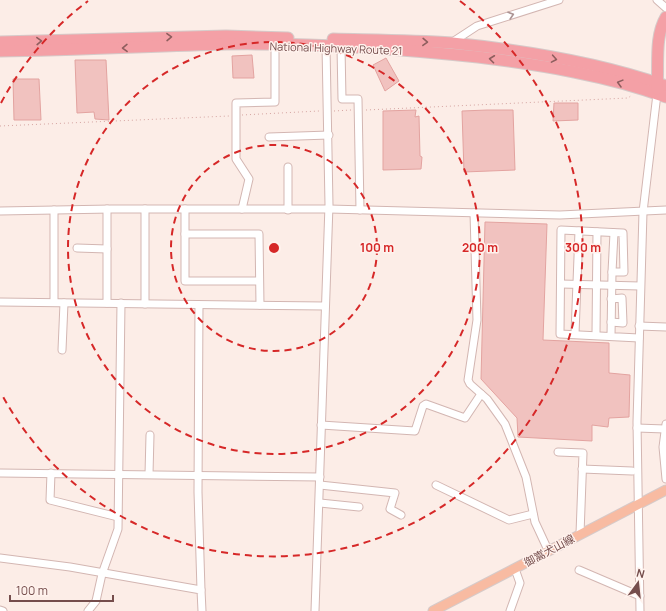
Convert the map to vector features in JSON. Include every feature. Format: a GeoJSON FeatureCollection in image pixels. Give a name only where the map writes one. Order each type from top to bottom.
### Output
{"type":"FeatureCollection","features":[{"type":"Feature","properties":{"kind":"highway"},"geometry":{"type":"LineString","coordinates":[[662,90],[659,39],[666,17]]}},
{"type":"Feature","properties":{"kind":"highway","name":"National Highway Route 21"},"geometry":{"type":"LineString","coordinates":[[0,42],[226,36],[451,43],[588,65],[662,90]]}},
{"type":"Feature","properties":{"kind":"highway","name":"National Highway Route 21"},"geometry":{"type":"LineString","coordinates":[[0,51],[226,44],[326,46],[440,53],[520,62],[662,90]]}},
{"type":"Feature","properties":{"kind":"main road","name":"御嵩犬山線"},"geometry":{"type":"LineString","coordinates":[[433,611],[666,490]]}},
{"type":"Feature","properties":{"kind":"street"},"geometry":{"type":"LineString","coordinates":[[451,43],[477,26],[558,0]]}},
{"type":"Feature","properties":{"kind":"street"},"geometry":{"type":"LineString","coordinates":[[657,0],[666,8]]}},
{"type":"Feature","properties":{"kind":"street"},"geometry":{"type":"LineString","coordinates":[[242,209],[249,179],[236,159],[236,103],[275,102],[275,45]]}},
{"type":"Feature","properties":{"kind":"street"},"geometry":{"type":"LineString","coordinates":[[315,611],[316,548],[320,503],[321,425],[329,209],[329,135],[326,46]]}},
{"type":"Feature","properties":{"kind":"street"},"geometry":{"type":"LineString","coordinates":[[341,47],[342,99],[358,99],[360,210]]}},
{"type":"Feature","properties":{"kind":"street"},"geometry":{"type":"LineString","coordinates":[[640,611],[637,428],[643,212],[662,90]]}},
{"type":"Feature","properties":{"kind":"street"},"geometry":{"type":"LineString","coordinates":[[269,137],[329,135]]}},
{"type":"Feature","properties":{"kind":"street"},"geometry":{"type":"LineString","coordinates":[[288,167],[288,210]]}},
{"type":"Feature","properties":{"kind":"street"},"geometry":{"type":"LineString","coordinates":[[0,212],[107,209],[329,209],[560,215],[666,210]]}},
{"type":"Feature","properties":{"kind":"street"},"geometry":{"type":"LineString","coordinates":[[107,209],[107,303]]}},
{"type":"Feature","properties":{"kind":"street"},"geometry":{"type":"LineString","coordinates":[[145,209],[145,304]]}},
{"type":"Feature","properties":{"kind":"street"},"geometry":{"type":"LineString","coordinates":[[185,209],[185,281],[259,281]]}},
{"type":"Feature","properties":{"kind":"street"},"geometry":{"type":"LineString","coordinates":[[54,210],[54,302]]}},
{"type":"Feature","properties":{"kind":"street"},"geometry":{"type":"LineString","coordinates":[[474,213],[476,320],[468,380],[499,414],[515,447],[526,477],[533,514],[548,550]]}},
{"type":"Feature","properties":{"kind":"street"},"geometry":{"type":"LineString","coordinates":[[560,215],[560,334],[639,338]]}},
{"type":"Feature","properties":{"kind":"street"},"geometry":{"type":"LineString","coordinates":[[560,230],[623,233],[624,272],[612,272]]}},
{"type":"Feature","properties":{"kind":"street"},"geometry":{"type":"LineString","coordinates":[[575,334],[579,231]]}},
{"type":"Feature","properties":{"kind":"street"},"geometry":{"type":"LineString","coordinates":[[596,335],[597,232]]}},
{"type":"Feature","properties":{"kind":"street"},"geometry":{"type":"LineString","coordinates":[[611,336],[614,233]]}},
{"type":"Feature","properties":{"kind":"street"},"geometry":{"type":"LineString","coordinates":[[185,234],[259,234],[260,306]]}},
{"type":"Feature","properties":{"kind":"street"},"geometry":{"type":"LineString","coordinates":[[77,248],[107,249]]}},
{"type":"Feature","properties":{"kind":"street"},"geometry":{"type":"LineString","coordinates":[[560,284],[640,286]]}},
{"type":"Feature","properties":{"kind":"street"},"geometry":{"type":"LineString","coordinates":[[611,299],[622,298],[623,323],[611,322]]}},
{"type":"Feature","properties":{"kind":"street"},"geometry":{"type":"LineString","coordinates":[[0,302],[325,306]]}},
{"type":"Feature","properties":{"kind":"street"},"geometry":{"type":"LineString","coordinates":[[62,350],[64,303]]}},
{"type":"Feature","properties":{"kind":"street"},"geometry":{"type":"LineString","coordinates":[[88,611],[96,601],[102,574],[118,529],[121,303]]}},
{"type":"Feature","properties":{"kind":"street"},"geometry":{"type":"LineString","coordinates":[[199,304],[199,475],[202,611]]}},
{"type":"Feature","properties":{"kind":"street"},"geometry":{"type":"LineString","coordinates":[[639,326],[666,327]]}},
{"type":"Feature","properties":{"kind":"street"},"geometry":{"type":"LineString","coordinates":[[321,425],[415,431],[423,406],[426,404],[465,418],[481,394]]}},
{"type":"Feature","properties":{"kind":"street"},"geometry":{"type":"LineString","coordinates":[[637,428],[665,427],[663,447],[666,479]]}},
{"type":"Feature","properties":{"kind":"street"},"geometry":{"type":"LineString","coordinates":[[149,474],[150,435]]}},
{"type":"Feature","properties":{"kind":"street"},"geometry":{"type":"LineString","coordinates":[[558,452],[583,453],[580,534]]}},
{"type":"Feature","properties":{"kind":"street"},"geometry":{"type":"LineString","coordinates":[[582,469],[632,471]]}},
{"type":"Feature","properties":{"kind":"street"},"geometry":{"type":"LineString","coordinates":[[0,473],[199,475],[320,481],[395,493],[390,509],[401,515]]}},
{"type":"Feature","properties":{"kind":"street"},"geometry":{"type":"LineString","coordinates":[[51,473],[50,500],[118,517]]}},
{"type":"Feature","properties":{"kind":"street"},"geometry":{"type":"LineString","coordinates":[[436,485],[509,520],[533,514]]}},
{"type":"Feature","properties":{"kind":"street"},"geometry":{"type":"LineString","coordinates":[[320,503],[359,508]]}},
{"type":"Feature","properties":{"kind":"street"},"geometry":{"type":"LineString","coordinates":[[0,558],[70,567],[102,574],[201,590]]}},
{"type":"Feature","properties":{"kind":"street"},"geometry":{"type":"LineString","coordinates":[[510,611],[520,583],[515,569]]}},
{"type":"Feature","properties":{"kind":"street"},"geometry":{"type":"LineString","coordinates":[[579,570],[640,596]]}},
{"type":"Feature","properties":{"kind":"path"},"geometry":{"type":"LineString","coordinates":[[0,126],[628,98],[633,94]]}},
{"type":"Feature","properties":{"kind":"building"},"geometry":{"type":"Polygon","coordinates":[[[252,55],[254,78],[233,78],[232,56],[252,55]]]}},
{"type":"Feature","properties":{"kind":"building"},"geometry":{"type":"Polygon","coordinates":[[[386,58],[399,81],[385,91],[373,65],[386,58]]]}},
{"type":"Feature","properties":{"kind":"building"},"geometry":{"type":"Polygon","coordinates":[[[75,60],[106,60],[109,120],[95,119],[94,112],[77,113],[75,60]]]}},
{"type":"Feature","properties":{"kind":"building"},"geometry":{"type":"Polygon","coordinates":[[[13,79],[39,79],[41,120],[14,120],[13,79]]]}},
{"type":"Feature","properties":{"kind":"building"},"geometry":{"type":"Polygon","coordinates":[[[554,103],[578,103],[578,120],[553,121],[554,103]]]}},
{"type":"Feature","properties":{"kind":"building"},"geometry":{"type":"Polygon","coordinates":[[[416,110],[415,117],[419,116],[420,156],[422,157],[421,169],[383,170],[383,111],[416,110]]]}},
{"type":"Feature","properties":{"kind":"building"},"geometry":{"type":"Polygon","coordinates":[[[513,110],[515,170],[464,172],[462,111],[513,110]]]}},
{"type":"Feature","properties":{"kind":"building"},"geometry":{"type":"Polygon","coordinates":[[[485,222],[547,224],[543,340],[609,343],[609,373],[630,375],[629,417],[609,418],[608,427],[592,425],[592,441],[518,437],[517,418],[481,379],[485,222]]]}}]}
